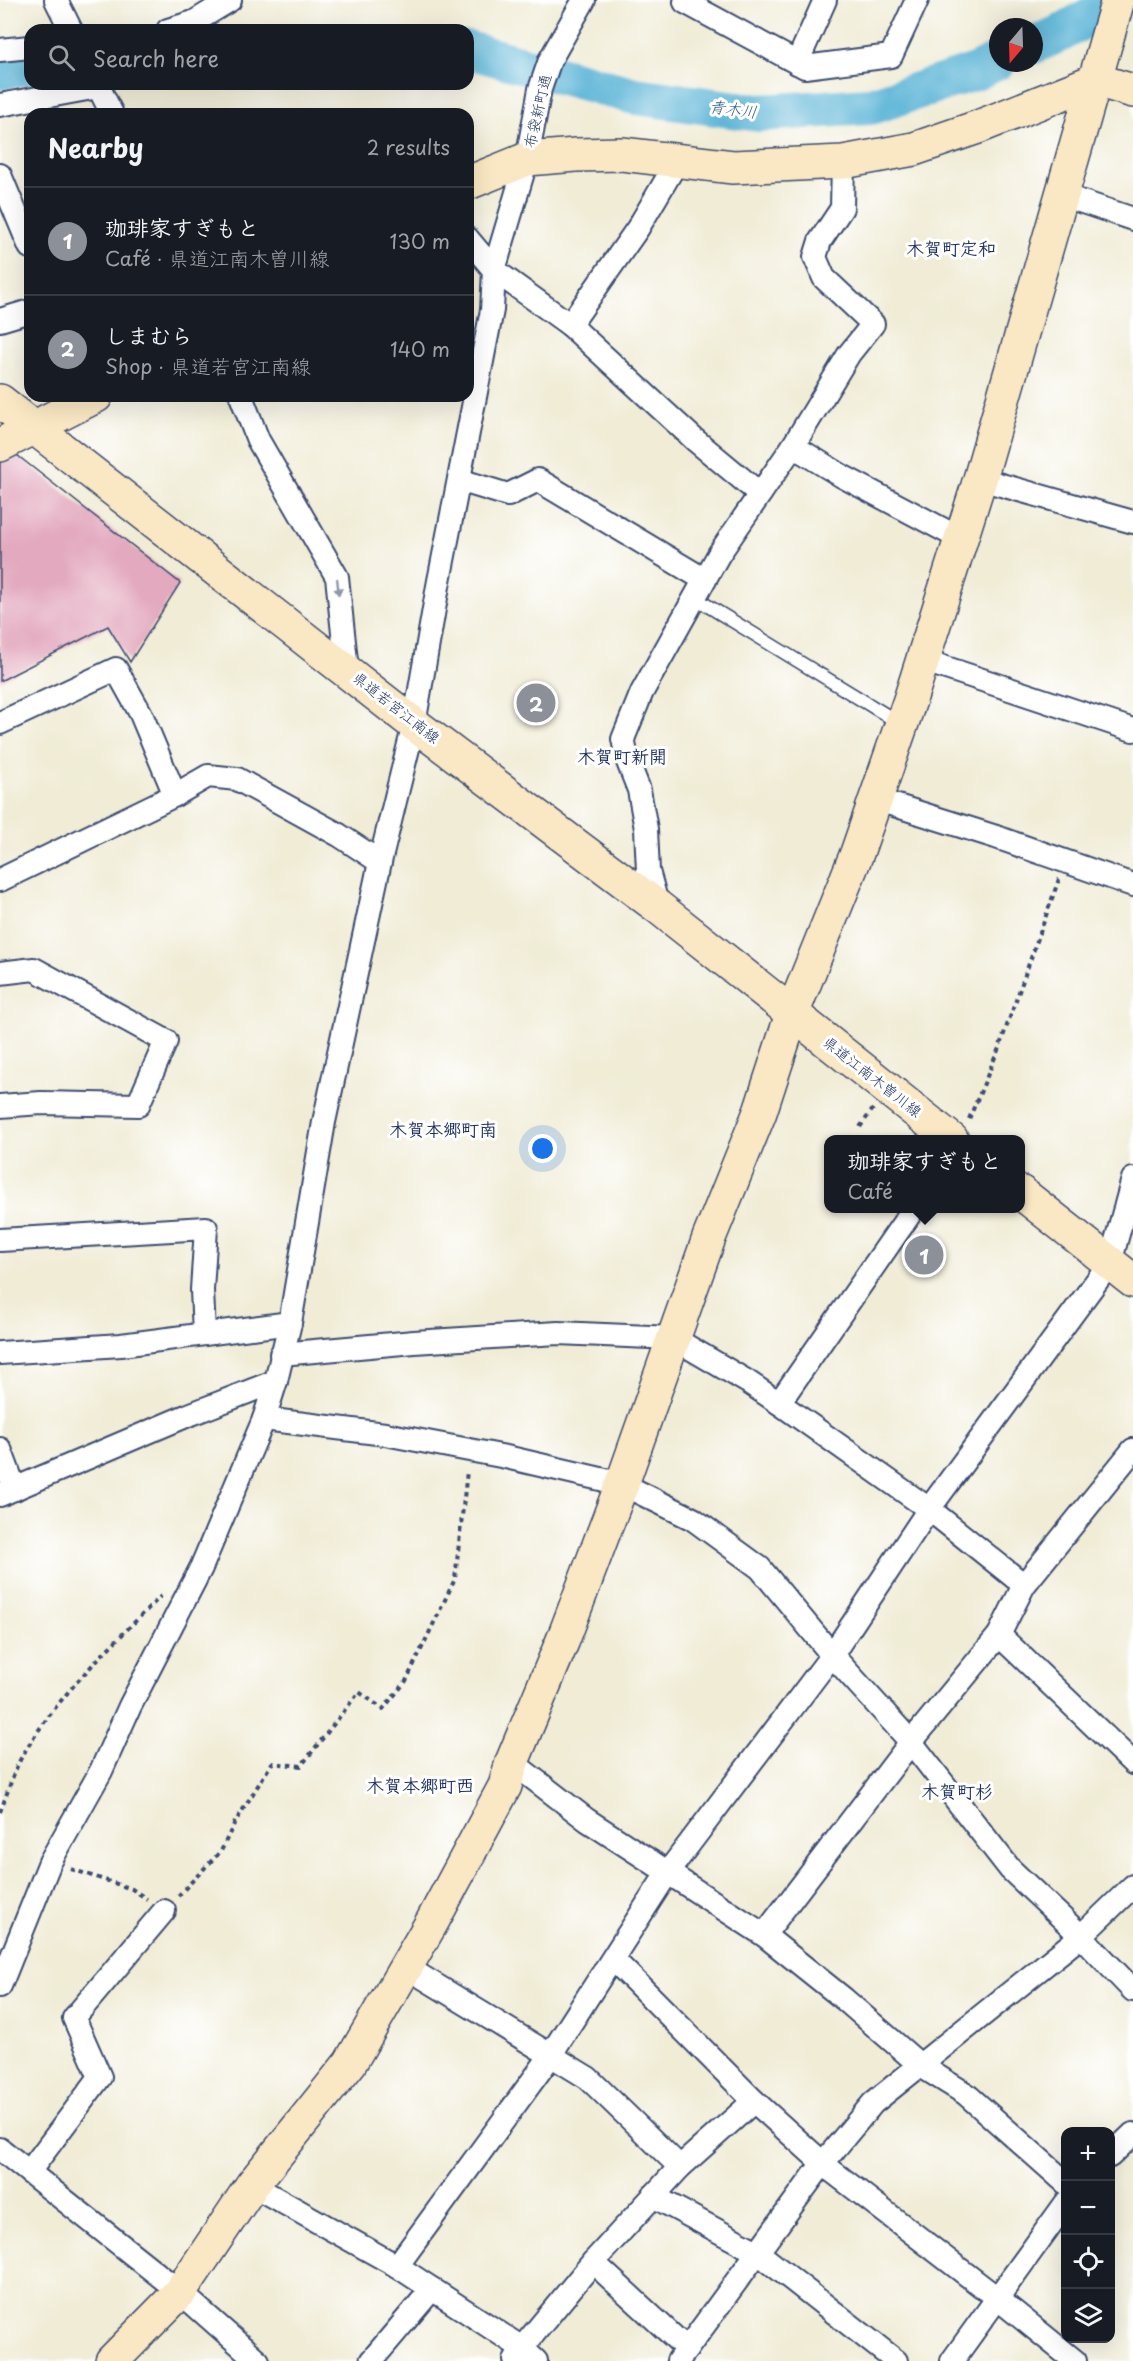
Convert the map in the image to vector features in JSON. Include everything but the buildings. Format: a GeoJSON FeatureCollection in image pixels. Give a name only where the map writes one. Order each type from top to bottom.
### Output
{"type":"FeatureCollection","features":[{"type":"Feature","properties":{"kind":"street"},"geometry":{"type":"LineString","coordinates":[[56,0],[68,24]]}},
{"type":"Feature","properties":{"kind":"street"},"geometry":{"type":"LineString","coordinates":[[188,24],[230,0]]}},
{"type":"Feature","properties":{"kind":"street","name":"布袋新町通"},"geometry":{"type":"LineString","coordinates":[[0,1986],[50,1862],[101,1772],[130,1706],[201,1568],[264,1419],[276,1381],[290,1323],[324,1122],[380,862],[414,724],[438,586],[492,310],[494,270],[527,159],[540,88],[550,60],[584,0]]}},
{"type":"Feature","properties":{"kind":"street"},"geometry":{"type":"LineString","coordinates":[[796,63],[825,0]]}},
{"type":"Feature","properties":{"kind":"street"},"geometry":{"type":"LineString","coordinates":[[684,1],[805,67],[891,56],[917,0]]}},
{"type":"Feature","properties":{"kind":"street"},"geometry":{"type":"LineString","coordinates":[[112,2361],[180,2292],[252,2185],[350,2063],[406,1967],[505,1786],[512,1762],[563,1640],[622,1484],[709,1238],[760,1112],[792,1014],[857,853],[902,724],[980,478],[1114,14]]}},
{"type":"Feature","properties":{"kind":"street"},"geometry":{"type":"LineString","coordinates":[[0,50],[24,48]]}},
{"type":"Feature","properties":{"kind":"street"},"geometry":{"type":"LineString","coordinates":[[474,181],[527,159],[576,154],[622,154],[733,167],[843,162],[914,149],[978,127],[1096,80],[1132,87]]}},
{"type":"Feature","properties":{"kind":"street"},"geometry":{"type":"LineString","coordinates":[[0,105],[74,90]]}},
{"type":"Feature","properties":{"kind":"street"},"geometry":{"type":"LineString","coordinates":[[100,90],[109,108]]}},
{"type":"Feature","properties":{"kind":"street"},"geometry":{"type":"LineString","coordinates":[[570,325],[638,228],[678,160]]}},
{"type":"Feature","properties":{"kind":"street"},"geometry":{"type":"LineString","coordinates":[[658,907],[648,871],[646,829],[639,790],[628,762],[623,739],[642,692],[719,554],[793,446],[849,354],[873,324],[824,278],[815,256],[820,241],[843,208],[843,162]]}},
{"type":"Feature","properties":{"kind":"street"},"geometry":{"type":"LineString","coordinates":[[0,176],[24,233]]}},
{"type":"Feature","properties":{"kind":"street"},"geometry":{"type":"LineString","coordinates":[[1062,195],[1133,219]]}},
{"type":"Feature","properties":{"kind":"street"},"geometry":{"type":"LineString","coordinates":[[474,246],[494,270],[570,325],[669,416],[760,494]]}},
{"type":"Feature","properties":{"kind":"street"},"geometry":{"type":"LineString","coordinates":[[0,320],[24,313]]}},
{"type":"Feature","properties":{"kind":"street","name":"県道若宮江南線"},"geometry":{"type":"LineString","coordinates":[[0,401],[414,724],[658,907],[792,1014]]}},
{"type":"Feature","properties":{"kind":"street"},"geometry":{"type":"LineString","coordinates":[[0,445],[84,402]]}},
{"type":"Feature","properties":{"kind":"street"},"geometry":{"type":"LineString","coordinates":[[243,402],[258,440],[337,577],[347,670]]}},
{"type":"Feature","properties":{"kind":"street"},"geometry":{"type":"LineString","coordinates":[[793,446],[842,476],[961,539]]}},
{"type":"Feature","properties":{"kind":"street"},"geometry":{"type":"LineString","coordinates":[[980,478],[1133,522]]}},
{"type":"Feature","properties":{"kind":"street"},"geometry":{"type":"LineString","coordinates":[[459,480],[508,495],[538,480],[700,589]]}},
{"type":"Feature","properties":{"kind":"street"},"geometry":{"type":"LineString","coordinates":[[922,660],[1133,730]]}},
{"type":"Feature","properties":{"kind":"street"},"geometry":{"type":"LineString","coordinates":[[0,723],[116,669],[141,714],[175,795]]}},
{"type":"Feature","properties":{"kind":"street"},"geometry":{"type":"LineString","coordinates":[[0,880],[175,795],[208,776],[237,779],[339,835],[380,862]]}},
{"type":"Feature","properties":{"kind":"street"},"geometry":{"type":"LineString","coordinates":[[876,799],[1133,885]]}},
{"type":"Feature","properties":{"kind":"street"},"geometry":{"type":"LineString","coordinates":[[0,973],[34,969],[166,1041],[138,1105],[40,1103],[0,1106]]}},
{"type":"Feature","properties":{"kind":"street","name":"県道江南木曽川線"},"geometry":{"type":"LineString","coordinates":[[792,1014],[958,1134]]}},
{"type":"Feature","properties":{"kind":"street"},"geometry":{"type":"LineString","coordinates":[[397,2266],[551,2055],[668,1872],[832,1655],[929,1509],[1122,1272],[1133,1179]]}},
{"type":"Feature","properties":{"kind":"street"},"geometry":{"type":"LineString","coordinates":[[1025,1196],[1122,1272]]}},
{"type":"Feature","properties":{"kind":"street"},"geometry":{"type":"LineString","coordinates":[[779,1403],[911,1213]]}},
{"type":"Feature","properties":{"kind":"street"},"geometry":{"type":"LineString","coordinates":[[0,1240],[206,1228],[202,1290],[204,1334]]}},
{"type":"Feature","properties":{"kind":"street"},"geometry":{"type":"LineString","coordinates":[[0,1353],[122,1345],[290,1323]]}},
{"type":"Feature","properties":{"kind":"street"},"geometry":{"type":"LineString","coordinates":[[282,1354],[414,1342],[558,1334],[673,1338],[779,1403],[929,1509],[1024,1584]]}},
{"type":"Feature","properties":{"kind":"street"},"geometry":{"type":"LineString","coordinates":[[0,1449],[8,1492],[186,1416],[276,1381]]}},
{"type":"Feature","properties":{"kind":"street"},"geometry":{"type":"LineString","coordinates":[[264,1419],[385,1434],[470,1450],[622,1484],[693,1519],[760,1568],[832,1655],[911,1742],[1010,1869],[1081,1936],[1133,1990]]}},
{"type":"Feature","properties":{"kind":"street"},"geometry":{"type":"LineString","coordinates":[[764,1935],[911,1742],[999,1635],[1024,1584],[1133,1450]]}},
{"type":"Feature","properties":{"kind":"street"},"geometry":{"type":"LineString","coordinates":[[999,1635],[1133,1763]]}},
{"type":"Feature","properties":{"kind":"street"},"geometry":{"type":"LineString","coordinates":[[512,1762],[587,1820],[764,1935],[844,1999],[921,2066],[966,2094],[1063,2181]]}},
{"type":"Feature","properties":{"kind":"street"},"geometry":{"type":"LineString","coordinates":[[593,2262],[682,2355],[823,2163],[873,2103],[1081,1936],[1133,1886]]}},
{"type":"Feature","properties":{"kind":"street"},"geometry":{"type":"LineString","coordinates":[[29,2172],[100,2077],[74,2018],[164,1911]]}},
{"type":"Feature","properties":{"kind":"street"},"geometry":{"type":"LineString","coordinates":[[613,1959],[754,2101],[823,2163],[1075,2361]]}},
{"type":"Feature","properties":{"kind":"street"},"geometry":{"type":"LineString","coordinates":[[406,1967],[588,2078],[680,2166]]}},
{"type":"Feature","properties":{"kind":"street"},"geometry":{"type":"LineString","coordinates":[[252,2185],[397,2266],[524,2357],[593,2262],[680,2166],[754,2101]]}},
{"type":"Feature","properties":{"kind":"street"},"geometry":{"type":"LineString","coordinates":[[1115,2151],[1133,2134]]}},
{"type":"Feature","properties":{"kind":"street"},"geometry":{"type":"LineString","coordinates":[[0,2149],[180,2292],[258,2361]]}},
{"type":"Feature","properties":{"kind":"street"},"geometry":{"type":"LineString","coordinates":[[653,2196],[756,2252],[896,2361]]}},
{"type":"Feature","properties":{"kind":"street"},"geometry":{"type":"LineString","coordinates":[[952,2361],[1061,2209]]}},
{"type":"Feature","properties":{"kind":"street"},"geometry":{"type":"LineString","coordinates":[[371,2361],[432,2289]]}},
{"type":"Feature","properties":{"kind":"lane"},"geometry":{"type":"LineString","coordinates":[[700,589],[902,724]]}},
{"type":"Feature","properties":{"kind":"path"},"geometry":{"type":"LineString","coordinates":[[958,1134],[999,1048],[1065,861]]}},
{"type":"Feature","properties":{"kind":"path"},"geometry":{"type":"LineString","coordinates":[[50,1862],[132,1889],[164,1911],[221,1851],[234,1824],[272,1763],[302,1766],[359,1692],[383,1709],[406,1681],[455,1579],[470,1450]]}},
{"type":"Feature","properties":{"kind":"path"},"geometry":{"type":"LineString","coordinates":[[0,1812],[20,1761],[50,1714],[79,1679],[165,1592]]}},
{"type":"Feature","properties":{"kind":"waterway","name":"青木川"},"geometry":{"type":"LineString","coordinates":[[1043,41],[1118,0]]}},
{"type":"Feature","properties":{"kind":"waterway","name":"青木川"},"geometry":{"type":"LineString","coordinates":[[474,52],[635,96],[759,113],[871,106],[989,65]]}},
{"type":"Feature","properties":{"kind":"waterway","name":"青木川"},"geometry":{"type":"LineString","coordinates":[[0,71],[24,67]]}},
{"type":"Feature","properties":{"kind":"place","name":"しまむら"},"geometry":{"type":"Point","coordinates":[536,703]}},
{"type":"Feature","properties":{"kind":"place","name":"珈琲家すぎもと"},"geometry":{"type":"Point","coordinates":[924,1255]}},
{"type":"Feature","properties":{"kind":"district","name":"木賀町定和"},"geometry":{"type":"Point","coordinates":[951,249]}},
{"type":"Feature","properties":{"kind":"district","name":"木賀町新開"},"geometry":{"type":"Point","coordinates":[622,757]}},
{"type":"Feature","properties":{"kind":"district","name":"木賀本郷町南"},"geometry":{"type":"Point","coordinates":[443,1130]}},
{"type":"Feature","properties":{"kind":"district","name":"木賀本郷町西"},"geometry":{"type":"Point","coordinates":[420,1786]}},
{"type":"Feature","properties":{"kind":"district","name":"木賀町杉"},"geometry":{"type":"Point","coordinates":[957,1792]}}]}
